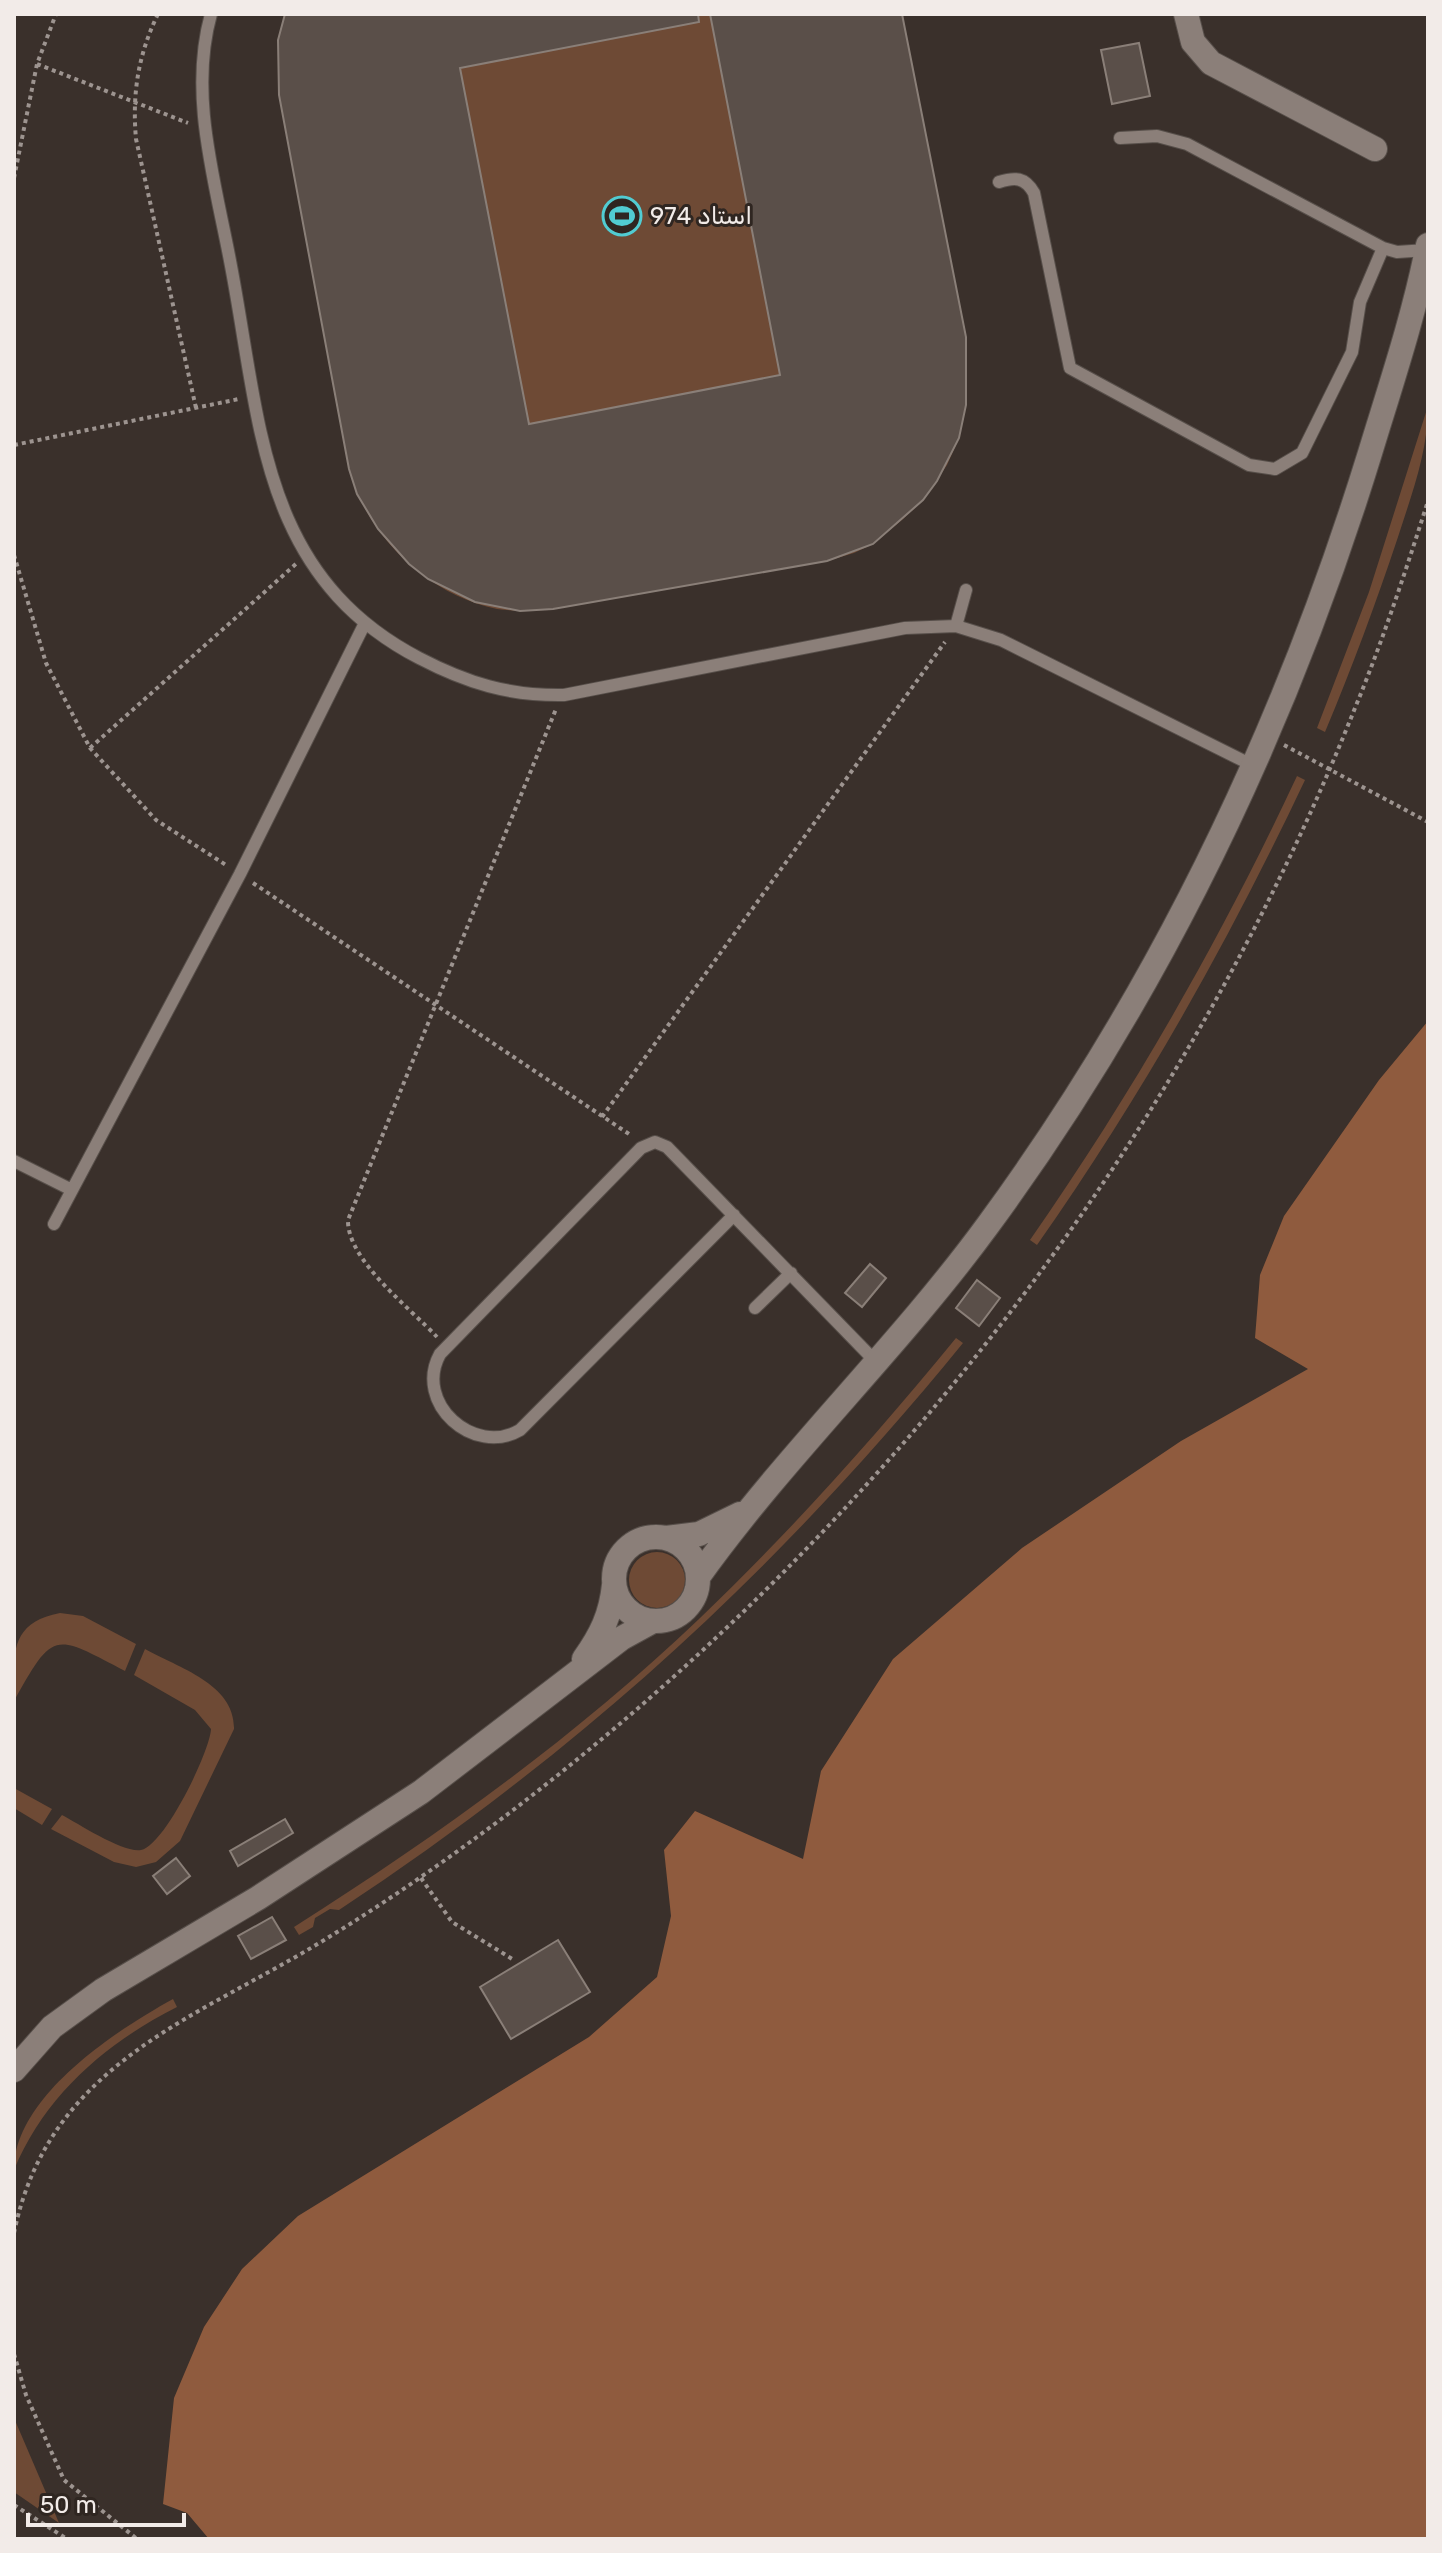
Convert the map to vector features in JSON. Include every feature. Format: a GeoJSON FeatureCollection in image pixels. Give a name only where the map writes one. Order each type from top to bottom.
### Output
{"type":"FeatureCollection","features":[{"type":"Feature","properties":{"kind":"street"},"geometry":{"type":"LineString","coordinates":[[1186,14],[1193,42],[1211,63],[1375,149]]}},
{"type":"Feature","properties":{"kind":"street"},"geometry":{"type":"LineString","coordinates":[[698,1577],[752,1506],[878,1364],[987,1227],[1067,1112],[1180,919],[1268,736],[1337,560],[1410,322],[1428,248]]}},
{"type":"Feature","properties":{"kind":"street"},"geometry":{"type":"LineString","coordinates":[[574,1674],[600,1636],[612,1609],[619,1558],[627,1548],[652,1537],[699,1534],[725,1523],[752,1506]]}},
{"type":"Feature","properties":{"kind":"street"},"geometry":{"type":"LineString","coordinates":[[14,2070],[52,2027],[103,1990],[345,1843],[421,1792],[622,1638],[653,1621],[680,1613],[696,1591],[698,1577],[689,1552],[666,1538]]}},
{"type":"Feature","properties":{"kind":"street"},"geometry":{"type":"LineString","coordinates":[[614,1585],[627,1610],[653,1621]]}},
{"type":"Feature","properties":{"kind":"lane"},"geometry":{"type":"LineString","coordinates":[[211,14],[202,68],[205,129],[276,490],[305,557],[364,625],[405,651],[475,684],[528,695],[564,695],[905,628],[956,626],[1001,640],[1254,766]]}},
{"type":"Feature","properties":{"kind":"lane"},"geometry":{"type":"LineString","coordinates":[[1120,138],[1157,136],[1187,144],[1383,248],[1412,253],[1428,248]]}},
{"type":"Feature","properties":{"kind":"lane"},"geometry":{"type":"LineString","coordinates":[[999,182],[1026,181],[1034,193],[1070,368],[1249,465],[1275,469],[1285,466],[1302,453],[1352,352],[1360,302],[1383,248]]}},
{"type":"Feature","properties":{"kind":"lane"},"geometry":{"type":"LineString","coordinates":[[956,626],[966,590]]}},
{"type":"Feature","properties":{"kind":"lane"},"geometry":{"type":"LineString","coordinates":[[54,1224],[240,874],[364,625]]}},
{"type":"Feature","properties":{"kind":"lane"},"geometry":{"type":"LineString","coordinates":[[734,1215],[530,1422],[510,1436],[475,1435],[451,1421],[443,1410],[434,1388],[434,1369],[440,1354],[641,1148],[655,1142],[667,1147],[734,1215],[791,1273],[878,1364]]}},
{"type":"Feature","properties":{"kind":"lane"},"geometry":{"type":"LineString","coordinates":[[14,1161],[72,1190]]}},
{"type":"Feature","properties":{"kind":"lane"},"geometry":{"type":"LineString","coordinates":[[755,1308],[791,1273]]}},
{"type":"Feature","properties":{"kind":"path"},"geometry":{"type":"LineString","coordinates":[[14,178],[37,64],[56,14]]}},
{"type":"Feature","properties":{"kind":"path"},"geometry":{"type":"LineString","coordinates":[[158,14],[142,57],[132,100],[141,170],[196,408]]}},
{"type":"Feature","properties":{"kind":"path"},"geometry":{"type":"LineString","coordinates":[[37,64],[205,129]]}},
{"type":"Feature","properties":{"kind":"path"},"geometry":{"type":"LineString","coordinates":[[14,445],[256,396]]}},
{"type":"Feature","properties":{"kind":"path"},"geometry":{"type":"LineString","coordinates":[[14,555],[46,663],[90,748],[156,820],[632,1136],[641,1148]]}},
{"type":"Feature","properties":{"kind":"path"},"geometry":{"type":"LineString","coordinates":[[90,748],[305,557]]}},
{"type":"Feature","properties":{"kind":"path"},"geometry":{"type":"LineString","coordinates":[[602,1117],[956,626]]}},
{"type":"Feature","properties":{"kind":"path"},"geometry":{"type":"LineString","coordinates":[[447,1347],[358,1255],[348,1233],[351,1207],[564,695]]}},
{"type":"Feature","properties":{"kind":"path"},"geometry":{"type":"LineString","coordinates":[[1268,736],[1428,822]]}},
{"type":"Feature","properties":{"kind":"path"},"geometry":{"type":"LineString","coordinates":[[421,1878],[452,1922],[514,1960]]}},
{"type":"Feature","properties":{"kind":"path"},"geometry":{"type":"LineString","coordinates":[[14,2354],[26,2395],[64,2480],[137,2539]]}},
{"type":"Feature","properties":{"kind":"path"},"geometry":{"type":"LineString","coordinates":[[14,2505],[67,2539]]}},
{"type":"Feature","properties":{"kind":"shaded area","name":"استاد 974"},"geometry":{"type":"Polygon","coordinates":[[[285,14],[902,14],[966,337],[966,405],[959,438],[947,465],[923,500],[873,544],[827,561],[553,609],[497,609],[447,591],[425,576],[404,559],[370,517],[349,469],[279,95],[278,40],[285,14]]]}},
{"type":"Feature","properties":{"kind":"shaded area"},"geometry":{"type":"Polygon","coordinates":[[[1428,406],[1422,456],[1409,504],[1325,732],[1317,728],[1369,592],[1428,406]]]}},
{"type":"Feature","properties":{"kind":"shaded area"},"geometry":{"type":"Polygon","coordinates":[[[1297,776],[1305,780],[1214,960],[1112,1133],[1037,1245],[1030,1240],[1174,1014],[1238,896],[1297,776]]]}},
{"type":"Feature","properties":{"kind":"shaded area"},"geometry":{"type":"Polygon","coordinates":[[[1428,1021],[1428,2539],[209,2539],[187,2513],[163,2504],[174,2398],[204,2327],[242,2269],[298,2216],[589,2037],[657,1977],[671,1916],[664,1850],[695,1811],[803,1859],[821,1771],[893,1659],[1022,1548],[1181,1441],[1308,1369],[1255,1338],[1260,1275],[1284,1216],[1379,1080],[1428,1021]]]}},
{"type":"Feature","properties":{"kind":"shaded area"},"geometry":{"type":"Polygon","coordinates":[[[956,1338],[963,1343],[893,1426],[748,1580],[673,1651],[595,1720],[514,1785],[339,1910],[330,1909],[315,1918],[313,1927],[299,1935],[294,1927],[453,1821],[554,1744],[652,1662],[799,1518],[956,1338]]]}},
{"type":"Feature","properties":{"kind":"shaded area"},"geometry":{"type":"Polygon","coordinates":[[[657,1552],[677,1560],[685,1580],[677,1600],[657,1608],[637,1600],[629,1580],[637,1560],[657,1552]]]}},
{"type":"Feature","properties":{"kind":"shaded area"},"geometry":{"type":"Polygon","coordinates":[[[60,1613],[83,1616],[136,1644],[125,1671],[83,1650],[58,1645],[38,1661],[14,1701],[15,1657],[22,1634],[30,1625],[60,1613]]]}},
{"type":"Feature","properties":{"kind":"shaded area"},"geometry":{"type":"Polygon","coordinates":[[[145,1649],[203,1679],[215,1689],[232,1713],[234,1729],[180,1841],[156,1862],[136,1867],[114,1862],[51,1829],[62,1815],[113,1843],[141,1850],[151,1845],[162,1833],[184,1797],[203,1757],[211,1729],[195,1710],[134,1675],[145,1649]]]}},
{"type":"Feature","properties":{"kind":"shaded area"},"geometry":{"type":"Polygon","coordinates":[[[14,1788],[52,1809],[42,1825],[14,1808],[14,1788]]]}},
{"type":"Feature","properties":{"kind":"shaded area"},"geometry":{"type":"Polygon","coordinates":[[[173,1999],[177,2007],[102,2055],[60,2095],[27,2143],[14,2170],[18,2143],[49,2092],[97,2048],[173,1999]]]}},
{"type":"Feature","properties":{"kind":"shaded area"},"geometry":{"type":"Polygon","coordinates":[[[14,2418],[59,2523],[14,2492],[14,2418]]]}},
{"type":"Feature","properties":{"kind":"building","name":"استاد 974"},"geometry":{"type":"Polygon","coordinates":[[[285,14],[698,14],[699,22],[460,68],[529,424],[780,375],[710,14],[902,14],[966,337],[966,405],[959,438],[937,481],[923,500],[873,544],[827,561],[553,609],[520,611],[475,602],[428,579],[409,564],[378,529],[357,494],[349,469],[279,95],[278,40],[285,14]]]}},
{"type":"Feature","properties":{"kind":"building"},"geometry":{"type":"Polygon","coordinates":[[[1139,43],[1150,96],[1112,104],[1101,50],[1139,43]]]}},
{"type":"Feature","properties":{"kind":"building"},"geometry":{"type":"Polygon","coordinates":[[[870,1264],[886,1278],[862,1307],[845,1293],[870,1264]]]}},
{"type":"Feature","properties":{"kind":"building"},"geometry":{"type":"Polygon","coordinates":[[[977,1280],[1000,1298],[979,1326],[956,1308],[977,1280]]]}},
{"type":"Feature","properties":{"kind":"building"},"geometry":{"type":"Polygon","coordinates":[[[285,1819],[293,1833],[238,1866],[230,1851],[285,1819]]]}},
{"type":"Feature","properties":{"kind":"building"},"geometry":{"type":"Polygon","coordinates":[[[176,1858],[190,1876],[167,1894],[153,1876],[176,1858]]]}},
{"type":"Feature","properties":{"kind":"building"},"geometry":{"type":"Polygon","coordinates":[[[272,1917],[286,1940],[251,1959],[238,1936],[272,1917]]]}},
{"type":"Feature","properties":{"kind":"building"},"geometry":{"type":"Polygon","coordinates":[[[558,1940],[590,1992],[511,2039],[480,1987],[558,1940]]]}},
{"type":"Feature","properties":{"kind":"place","name":"استاد 974"},"geometry":{"type":"Point","coordinates":[622,216]}}]}
